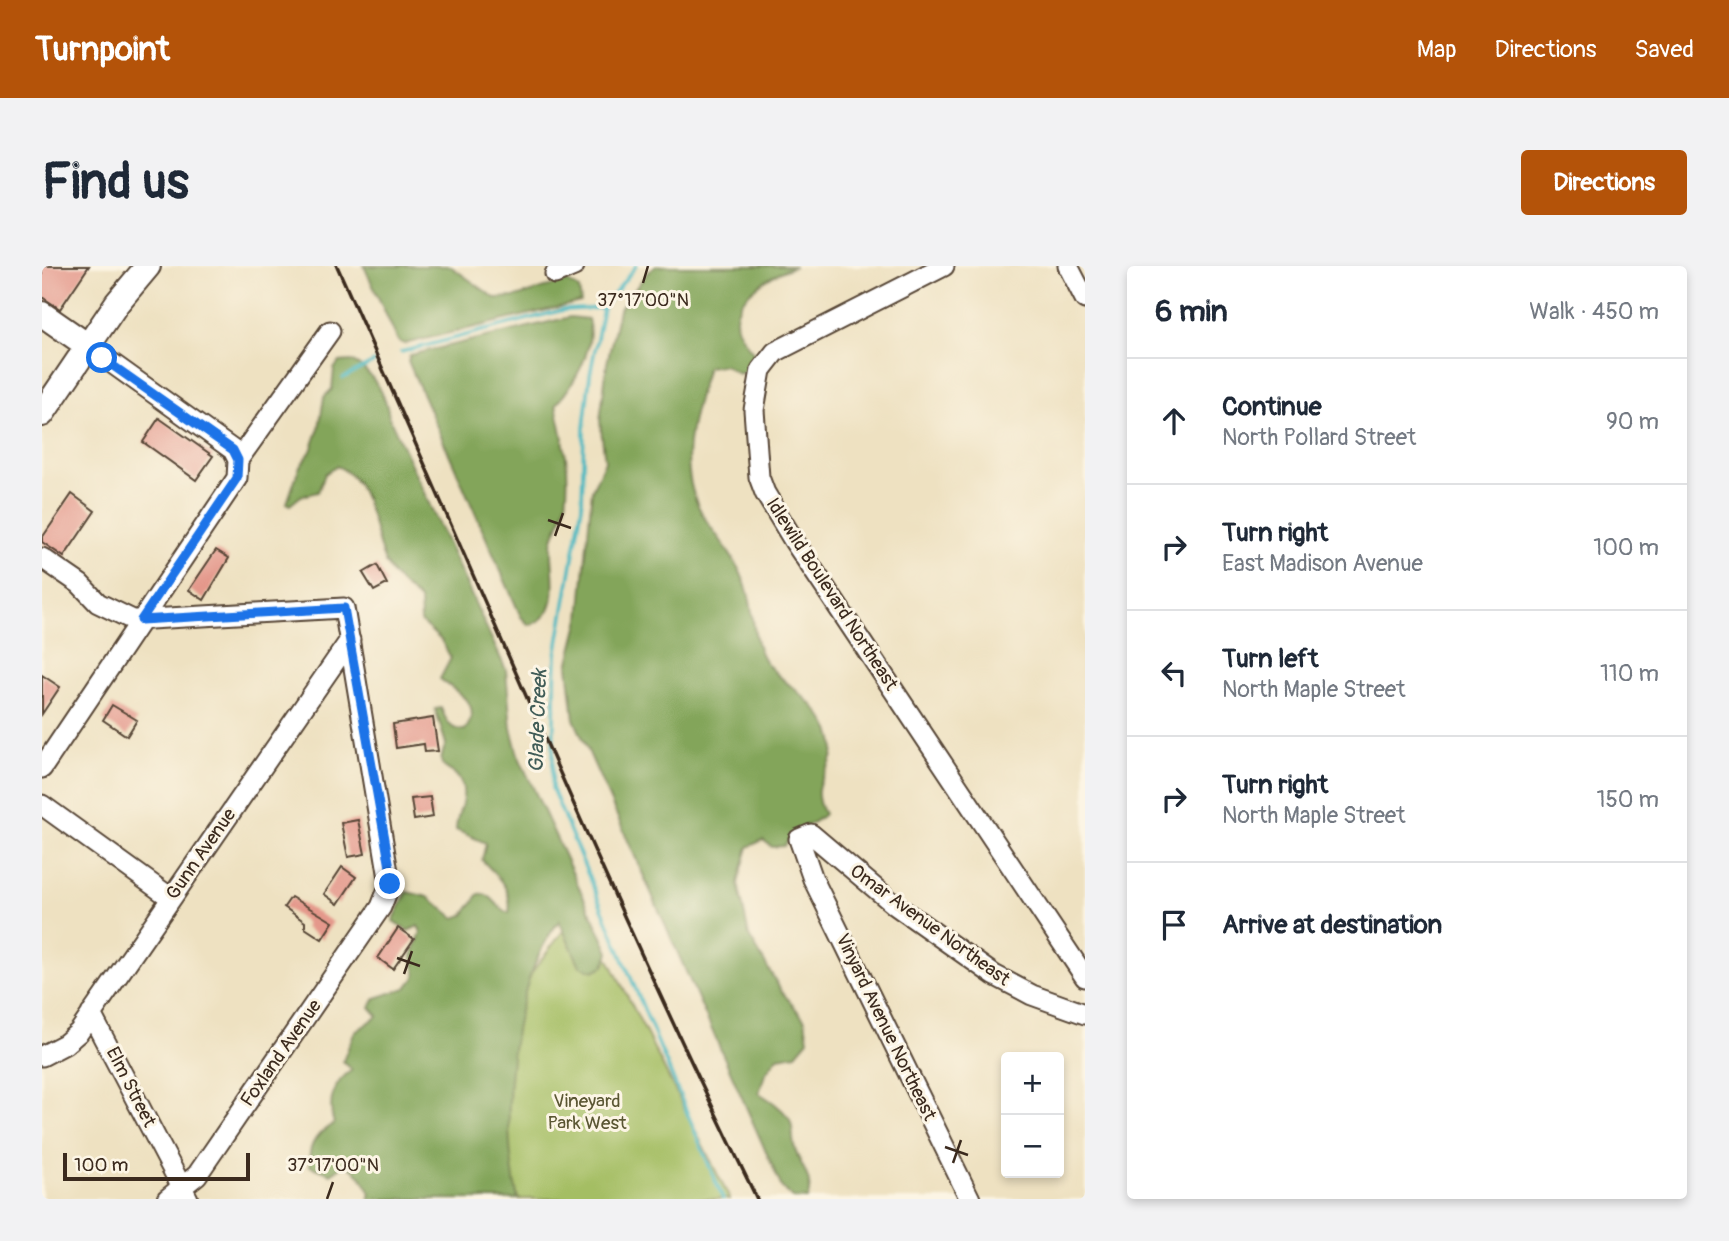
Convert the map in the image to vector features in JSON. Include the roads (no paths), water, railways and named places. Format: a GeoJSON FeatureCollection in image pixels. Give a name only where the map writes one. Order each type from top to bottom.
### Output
{"type":"FeatureCollection","features":[{"type":"Feature","properties":{"kind":"main road"},"geometry":{"type":"LineString","coordinates":[[42,414],[117,303],[148,266]]}},
{"type":"Feature","properties":{"kind":"main road"},"geometry":{"type":"LineString","coordinates":[[42,314],[88,346]]}},
{"type":"Feature","properties":{"kind":"street"},"geometry":{"type":"LineString","coordinates":[[555,274],[575,266]]}},
{"type":"Feature","properties":{"kind":"street","name":"Idlewild Boulevard Northeast"},"geometry":{"type":"LineString","coordinates":[[944,266],[916,272],[767,360],[756,388],[754,410],[759,477],[765,493],[794,541],[1085,977]]}},
{"type":"Feature","properties":{"kind":"street"},"geometry":{"type":"LineString","coordinates":[[1068,266],[1085,299]]}},
{"type":"Feature","properties":{"kind":"street"},"geometry":{"type":"LineString","coordinates":[[238,460],[330,331]]}},
{"type":"Feature","properties":{"kind":"street"},"geometry":{"type":"LineString","coordinates":[[42,768],[237,478],[238,460],[233,450],[88,346]]}},
{"type":"Feature","properties":{"kind":"street"},"geometry":{"type":"LineString","coordinates":[[42,558],[80,584],[98,603],[121,616],[141,620],[344,608],[350,640]]}},
{"type":"Feature","properties":{"kind":"street","name":"Gunn Avenue"},"geometry":{"type":"LineString","coordinates":[[42,1056],[69,1041],[91,1014],[350,640]]}},
{"type":"Feature","properties":{"kind":"street","name":"Foxland Avenue"},"geometry":{"type":"LineString","coordinates":[[180,1196],[385,899],[391,873],[350,640]]}},
{"type":"Feature","properties":{"kind":"street"},"geometry":{"type":"LineString","coordinates":[[42,805],[171,898]]}},
{"type":"Feature","properties":{"kind":"street","name":"Omar Avenue Northeast"},"geometry":{"type":"LineString","coordinates":[[803,854],[799,839],[811,834],[895,905],[994,975],[1032,995],[1085,1014]]}},
{"type":"Feature","properties":{"kind":"street","name":"Vinyard Avenue Northeast"},"geometry":{"type":"LineString","coordinates":[[803,854],[970,1199]]}},
{"type":"Feature","properties":{"kind":"street","name":"Elm Street"},"geometry":{"type":"LineString","coordinates":[[91,1014],[180,1196]]}},
{"type":"Feature","properties":{"kind":"waterway","name":"Glade Creek"},"geometry":{"type":"LineString","coordinates":[[636,266],[603,308],[590,375],[584,428],[582,506],[556,655],[552,788],[723,1199]]}},
{"type":"Feature","properties":{"kind":"waterway"},"geometry":{"type":"LineString","coordinates":[[401,352],[563,310],[603,308]]}},
{"type":"Feature","properties":{"kind":"waterway"},"geometry":{"type":"LineString","coordinates":[[343,378],[374,362]]}},
{"type":"Feature","properties":{"kind":"railway"},"geometry":{"type":"LineString","coordinates":[[337,266],[595,851],[757,1199]]}},
{"type":"Feature","properties":{"kind":"park label","name":"Vineyard Park West"},"geometry":{"type":"Point","coordinates":[587,1112]}}]}
